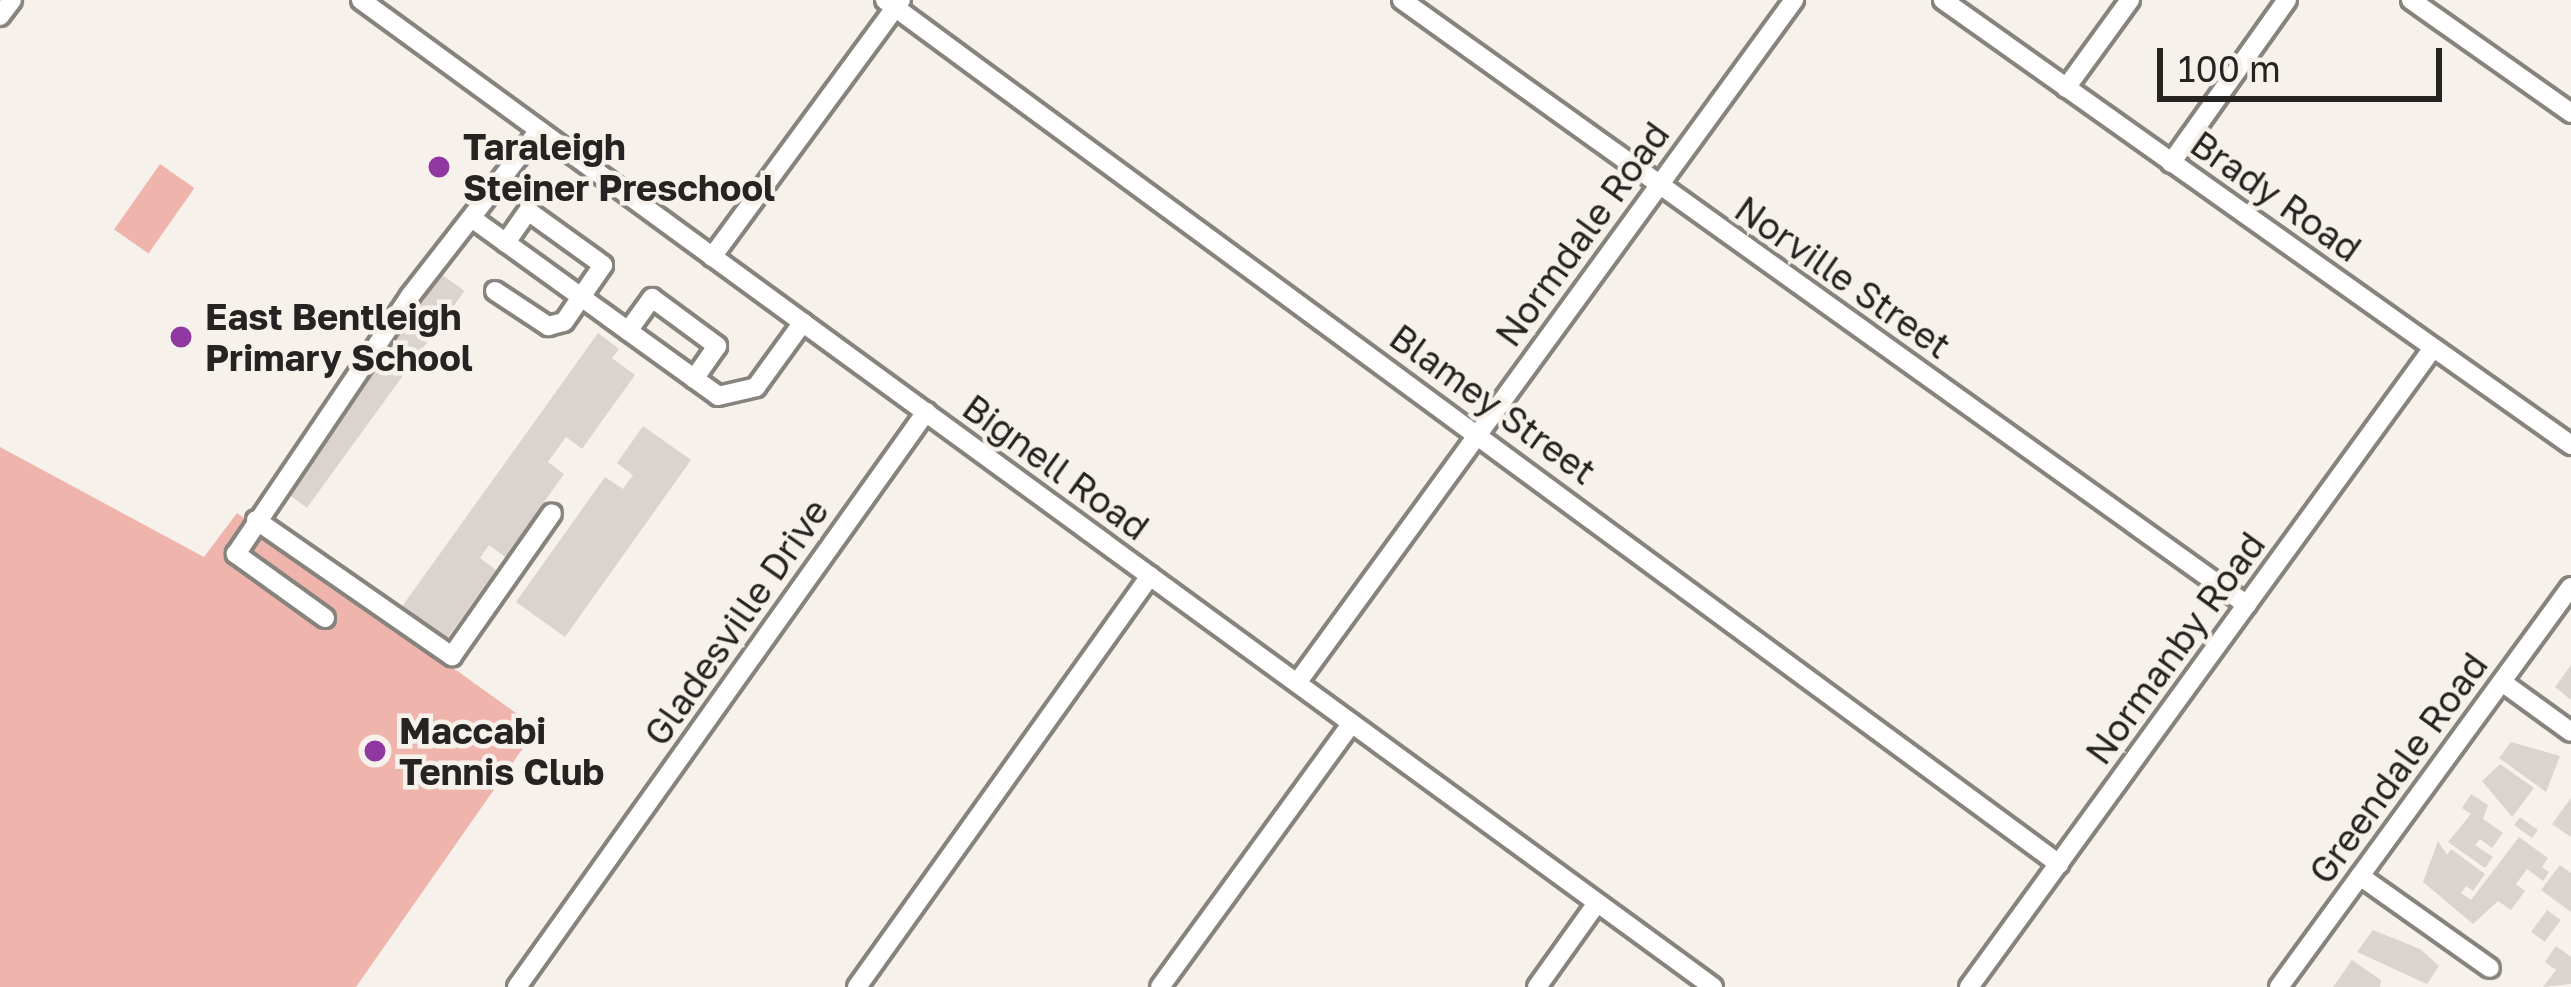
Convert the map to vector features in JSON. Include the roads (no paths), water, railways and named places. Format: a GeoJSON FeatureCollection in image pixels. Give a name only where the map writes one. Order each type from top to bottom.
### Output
{"type":"FeatureCollection","features":[{"type":"Feature","properties":{"kind":"street"},"geometry":{"type":"LineString","coordinates":[[0,16],[12,0]]}},
{"type":"Feature","properties":{"kind":"street","name":"Bignell Road"},"geometry":{"type":"LineString","coordinates":[[361,0],[1702,984]]}},
{"type":"Feature","properties":{"kind":"street","name":"Norville Street"},"geometry":{"type":"LineString","coordinates":[[1402,0],[2247,605]]}},
{"type":"Feature","properties":{"kind":"street","name":"Normdale Road"},"geometry":{"type":"LineString","coordinates":[[1297,683],[1794,0]]}},
{"type":"Feature","properties":{"kind":"street","name":"Brady Road"},"geometry":{"type":"LineString","coordinates":[[1943,0],[2571,446]]}},
{"type":"Feature","properties":{"kind":"street"},"geometry":{"type":"LineString","coordinates":[[2066,88],[2130,0]]}},
{"type":"Feature","properties":{"kind":"street"},"geometry":{"type":"LineString","coordinates":[[2171,163],[2287,0]]}},
{"type":"Feature","properties":{"kind":"street"},"geometry":{"type":"LineString","coordinates":[[2411,0],[2571,113]]}},
{"type":"Feature","properties":{"kind":"street"},"geometry":{"type":"LineString","coordinates":[[712,257],[893,2]]}},
{"type":"Feature","properties":{"kind":"street","name":"Blamey Street"},"geometry":{"type":"LineString","coordinates":[[893,2],[2059,864]]}},
{"type":"Feature","properties":{"kind":"street"},"geometry":{"type":"LineString","coordinates":[[325,618],[236,554],[410,296],[539,130]]}},
{"type":"Feature","properties":{"kind":"street"},"geometry":{"type":"LineString","coordinates":[[495,291],[548,326],[564,322],[604,265],[528,211],[506,243]]}},
{"type":"Feature","properties":{"kind":"street"},"geometry":{"type":"LineString","coordinates":[[473,219],[718,396],[742,396],[803,322]]}},
{"type":"Feature","properties":{"kind":"street"},"geometry":{"type":"LineString","coordinates":[[628,331],[652,298],[717,346],[694,379]]}},
{"type":"Feature","properties":{"kind":"street","name":"Normanby Road"},"geometry":{"type":"LineString","coordinates":[[1969,987],[2433,349]]}},
{"type":"Feature","properties":{"kind":"street","name":"Gladesville Drive"},"geometry":{"type":"LineString","coordinates":[[517,987],[926,412]]}},
{"type":"Feature","properties":{"kind":"street"},"geometry":{"type":"LineString","coordinates":[[256,520],[452,656],[552,513]]}},
{"type":"Feature","properties":{"kind":"street"},"geometry":{"type":"LineString","coordinates":[[857,987],[1150,576]]}},
{"type":"Feature","properties":{"kind":"street","name":"Greendale Road"},"geometry":{"type":"LineString","coordinates":[[2279,987],[2571,587]]}},
{"type":"Feature","properties":{"kind":"street"},"geometry":{"type":"LineString","coordinates":[[2502,682],[2571,732]]}},
{"type":"Feature","properties":{"kind":"street"},"geometry":{"type":"LineString","coordinates":[[1160,987],[1352,723]]}},
{"type":"Feature","properties":{"kind":"street"},"geometry":{"type":"LineString","coordinates":[[2360,876],[2490,968]]}},
{"type":"Feature","properties":{"kind":"street"},"geometry":{"type":"LineString","coordinates":[[1537,987],[1597,903]]}},
{"type":"Feature","properties":{"kind":"place","name":"Taraleigh Steiner Preschool"},"geometry":{"type":"Point","coordinates":[439,167]}},
{"type":"Feature","properties":{"kind":"place","name":"East Bentleigh Primary School"},"geometry":{"type":"Point","coordinates":[181,337]}},
{"type":"Feature","properties":{"kind":"place","name":"Maccabi Tennis Club"},"geometry":{"type":"Point","coordinates":[375,751]}}]}
